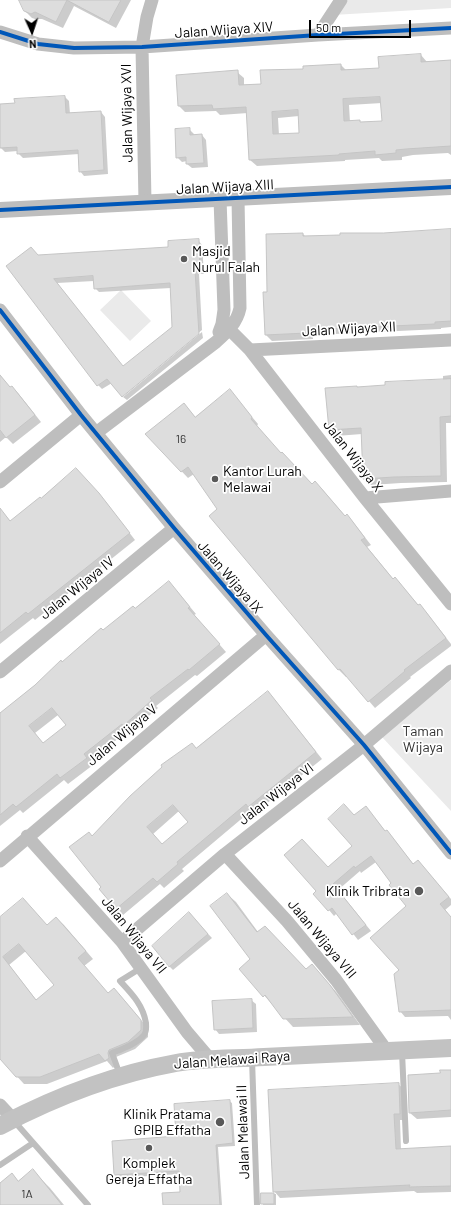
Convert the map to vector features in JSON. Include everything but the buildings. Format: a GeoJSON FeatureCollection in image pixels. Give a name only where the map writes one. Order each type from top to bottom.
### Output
{"type":"FeatureCollection","features":[{"type":"Feature","properties":{"kind":"main road","name":"Jalan Melawai Raya"},"geometry":{"type":"LineString","coordinates":[[6,1123],[86,1087],[139,1071],[177,1063],[210,1059],[451,1048]]}},
{"type":"Feature","properties":{"kind":"street","name":"Jalan Wijaya XVI"},"geometry":{"type":"LineString","coordinates":[[145,202],[142,47],[147,17],[152,0]]}},
{"type":"Feature","properties":{"kind":"street"},"geometry":{"type":"LineString","coordinates":[[318,35],[341,0]]}},
{"type":"Feature","properties":{"kind":"street","name":"Jalan Wijaya XIV"},"geometry":{"type":"LineString","coordinates":[[0,32],[38,44],[74,48],[142,47],[451,28]]}},
{"type":"Feature","properties":{"kind":"street","name":"Jalan Wijaya XIII"},"geometry":{"type":"LineString","coordinates":[[0,210],[451,187]]}},
{"type":"Feature","properties":{"kind":"street"},"geometry":{"type":"LineString","coordinates":[[96,433],[216,342],[226,326],[238,316],[240,308],[238,198]]}},
{"type":"Feature","properties":{"kind":"street"},"geometry":{"type":"LineString","coordinates":[[220,199],[224,310],[226,326]]}},
{"type":"Feature","properties":{"kind":"street","name":"Jalan Wijaya IX"},"geometry":{"type":"LineString","coordinates":[[0,310],[81,415],[174,528],[266,635],[364,745],[451,853]]}},
{"type":"Feature","properties":{"kind":"street","name":"Jalan Wijaya X"},"geometry":{"type":"LineString","coordinates":[[226,326],[250,350],[365,498],[451,604]]}},
{"type":"Feature","properties":{"kind":"street","name":"Jalan Wijaya XII"},"geometry":{"type":"LineString","coordinates":[[250,350],[451,340]]}},
{"type":"Feature","properties":{"kind":"street"},"geometry":{"type":"LineString","coordinates":[[0,482],[81,415]]}},
{"type":"Feature","properties":{"kind":"street"},"geometry":{"type":"LineString","coordinates":[[365,498],[451,491]]}},
{"type":"Feature","properties":{"kind":"street","name":"Jalan Wijaya IV"},"geometry":{"type":"LineString","coordinates":[[0,672],[174,528]]}},
{"type":"Feature","properties":{"kind":"street","name":"Jalan Wijaya V"},"geometry":{"type":"LineString","coordinates":[[0,861],[266,635]]}},
{"type":"Feature","properties":{"kind":"street","name":"Jalan Wijaya VI"},"geometry":{"type":"LineString","coordinates":[[122,942],[225,854],[364,745],[451,671]]}},
{"type":"Feature","properties":{"kind":"street","name":"Jalan Wijaya VII"},"geometry":{"type":"LineString","coordinates":[[28,836],[122,942],[187,1032],[210,1059]]}},
{"type":"Feature","properties":{"kind":"street","name":"Jalan Wijaya VIII"},"geometry":{"type":"LineString","coordinates":[[225,854],[287,921],[394,1050]]}},
{"type":"Feature","properties":{"kind":"street"},"geometry":{"type":"LineString","coordinates":[[0,1106],[6,1123]]}},
{"type":"Feature","properties":{"kind":"lane"},"geometry":{"type":"LineString","coordinates":[[120,1077],[112,1053],[137,1041],[145,1034],[146,1028],[144,1012],[131,993],[120,981],[141,968]]}},
{"type":"Feature","properties":{"kind":"lane"},"geometry":{"type":"LineString","coordinates":[[394,1050],[406,1141]]}},
{"type":"Feature","properties":{"kind":"lane","name":"Jalan Melawai II"},"geometry":{"type":"LineString","coordinates":[[252,1058],[257,1205]]}},
{"type":"Feature","properties":{"kind":"lane"},"geometry":{"type":"LineString","coordinates":[[6,1123],[43,1152],[88,1205]]}},
{"type":"Feature","properties":{"kind":"lane"},"geometry":{"type":"LineString","coordinates":[[0,1165],[33,1143]]}},
{"type":"Feature","properties":{"kind":"green space"},"geometry":{"type":"Polygon","coordinates":[[[348,0],[451,0],[451,8],[333,15],[348,0]]]}},
{"type":"Feature","properties":{"kind":"green space"},"geometry":{"type":"Polygon","coordinates":[[[121,290],[151,321],[130,341],[100,310],[121,290]]]}},
{"type":"Feature","properties":{"kind":"green space","name":"Taman Wijaya"},"geometry":{"type":"Polygon","coordinates":[[[451,680],[451,811],[382,737],[451,680]]]}},
{"type":"Feature","properties":{"kind":"cycle path"},"geometry":{"type":"LineString","coordinates":[[0,32],[38,44],[74,48],[142,47],[451,28]]}},
{"type":"Feature","properties":{"kind":"cycle path"},"geometry":{"type":"LineString","coordinates":[[0,210],[451,187]]}},
{"type":"Feature","properties":{"kind":"cycle path"},"geometry":{"type":"LineString","coordinates":[[0,310],[81,415],[174,528],[266,635],[364,745],[451,853]]}},
{"type":"Feature","properties":{"kind":"place","name":"Masjid Nurul Falah"},"geometry":{"type":"Point","coordinates":[184,259]}},
{"type":"Feature","properties":{"kind":"place","name":"Kantor Lurah Melawai"},"geometry":{"type":"Point","coordinates":[215,479]}},
{"type":"Feature","properties":{"kind":"place","name":"Klinik Tribrata"},"geometry":{"type":"Point","coordinates":[419,891]}},
{"type":"Feature","properties":{"kind":"place","name":"Klinik Pratama GPIB Effatha"},"geometry":{"type":"Point","coordinates":[220,1122]}},
{"type":"Feature","properties":{"kind":"place","name":"Komplek Gereja Effatha"},"geometry":{"type":"Point","coordinates":[149,1148]}}]}
